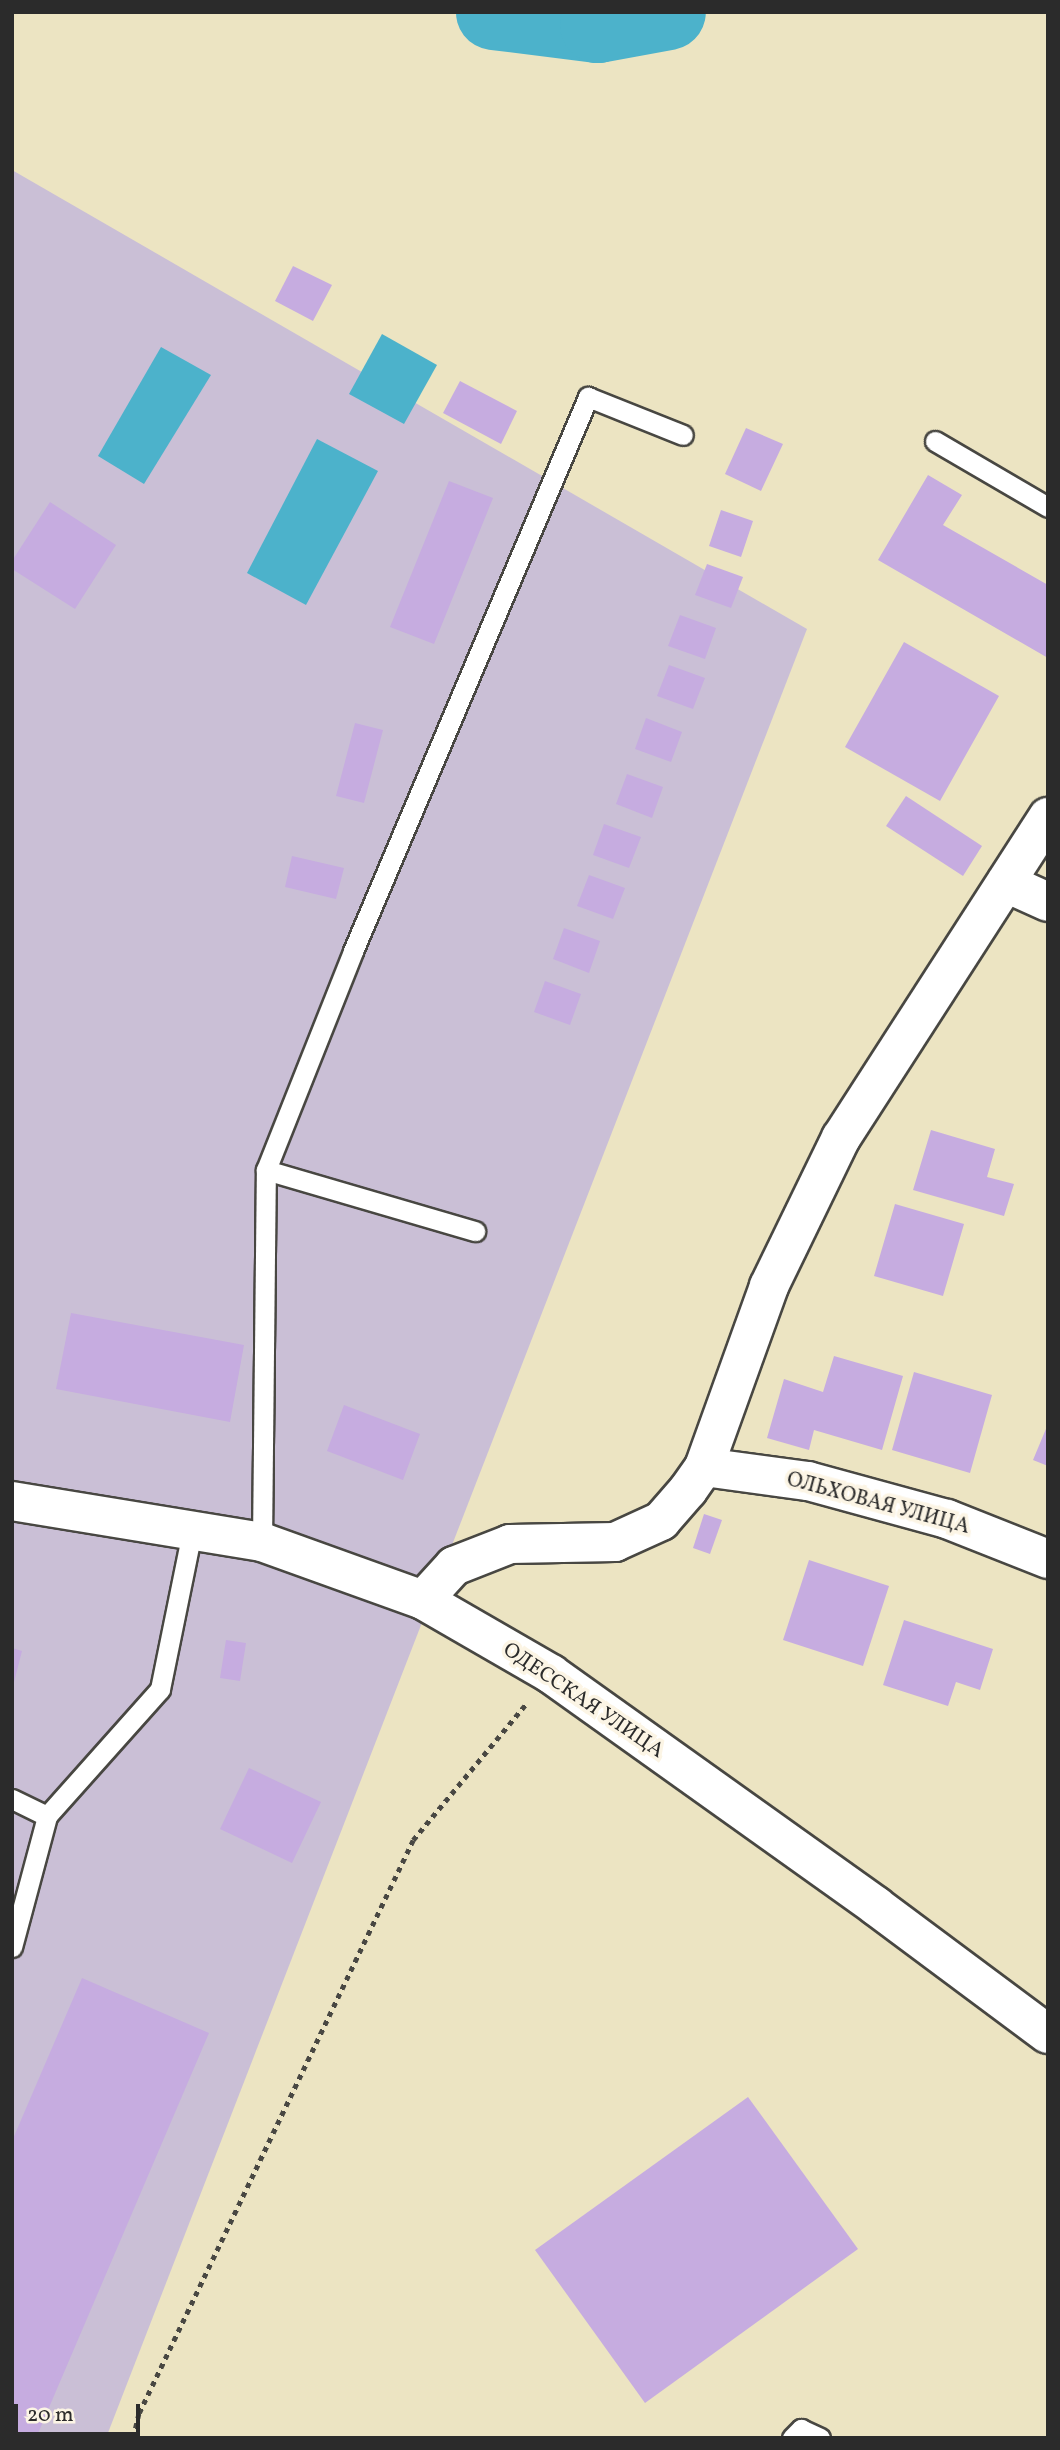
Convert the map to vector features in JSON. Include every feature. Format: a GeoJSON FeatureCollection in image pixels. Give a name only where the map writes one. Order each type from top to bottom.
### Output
{"type":"FeatureCollection","features":[{"type":"Feature","properties":{"kind":"street"},"geometry":{"type":"LineString","coordinates":[[423,1600],[454,1566],[510,1544],[615,1542],[661,1521],[704,1467],[769,1286],[841,1138],[1048,817]]}},
{"type":"Feature","properties":{"kind":"street"},"geometry":{"type":"LineString","coordinates":[[1006,883],[1048,902]]}},
{"type":"Feature","properties":{"kind":"street","name":"ОЛЬХОВАЯ УЛИЦА"},"geometry":{"type":"LineString","coordinates":[[704,1467],[808,1481],[947,1519],[1048,1559]]}},
{"type":"Feature","properties":{"kind":"street","name":"ОДЕССКАЯ УЛИЦА"},"geometry":{"type":"LineString","coordinates":[[12,1501],[262,1542],[423,1600],[551,1674],[876,1906],[1048,2034]]}},
{"type":"Feature","properties":{"kind":"lane"},"geometry":{"type":"LineString","coordinates":[[262,1542],[266,1170],[358,939],[588,397],[682,435]]}},
{"type":"Feature","properties":{"kind":"lane"},"geometry":{"type":"LineString","coordinates":[[935,441],[1048,507]]}},
{"type":"Feature","properties":{"kind":"lane"},"geometry":{"type":"LineString","coordinates":[[266,1170],[475,1231]]}},
{"type":"Feature","properties":{"kind":"lane"},"geometry":{"type":"LineString","coordinates":[[12,1947],[47,1816],[160,1689],[192,1532]]}},
{"type":"Feature","properties":{"kind":"lane"},"geometry":{"type":"LineString","coordinates":[[12,1798],[47,1816]]}},
{"type":"Feature","properties":{"kind":"lane"},"geometry":{"type":"LineString","coordinates":[[792,2438],[801,2429],[820,2438]]}},
{"type":"Feature","properties":{"kind":"path"},"geometry":{"type":"LineString","coordinates":[[134,2438],[139,2413],[413,1840],[551,1674]]}},
{"type":"Feature","properties":{"kind":"shaded area"},"geometry":{"type":"Polygon","coordinates":[[[12,170],[807,629],[106,2438],[12,2438],[12,170]]]}},
{"type":"Feature","properties":{"kind":"water"},"geometry":{"type":"Polygon","coordinates":[[[382,334],[437,365],[404,424],[349,394],[382,334]]]}},
{"type":"Feature","properties":{"kind":"water"},"geometry":{"type":"Polygon","coordinates":[[[161,347],[211,375],[144,484],[98,456],[161,347]]]}},
{"type":"Feature","properties":{"kind":"water"},"geometry":{"type":"Polygon","coordinates":[[[317,439],[378,471],[306,605],[247,573],[317,439]]]}},
{"type":"Feature","properties":{"kind":"building"},"geometry":{"type":"Polygon","coordinates":[[[293,266],[332,285],[313,321],[275,301],[293,266]]]}},
{"type":"Feature","properties":{"kind":"building"},"geometry":{"type":"Polygon","coordinates":[[[460,381],[517,411],[501,444],[443,413],[460,381]]]}},
{"type":"Feature","properties":{"kind":"building"},"geometry":{"type":"Polygon","coordinates":[[[746,428],[783,444],[761,491],[725,474],[746,428]]]}},
{"type":"Feature","properties":{"kind":"building"},"geometry":{"type":"Polygon","coordinates":[[[928,475],[962,495],[943,525],[1048,585],[1048,658],[878,560],[928,475]]]}},
{"type":"Feature","properties":{"kind":"building"},"geometry":{"type":"Polygon","coordinates":[[[449,481],[493,498],[434,644],[390,627],[449,481]]]}},
{"type":"Feature","properties":{"kind":"building"},"geometry":{"type":"Polygon","coordinates":[[[50,502],[116,545],[75,609],[12,569],[12,561],[50,502]]]}},
{"type":"Feature","properties":{"kind":"building"},"geometry":{"type":"Polygon","coordinates":[[[721,510],[753,521],[741,557],[709,546],[721,510]]]}},
{"type":"Feature","properties":{"kind":"building"},"geometry":{"type":"Polygon","coordinates":[[[707,564],[743,577],[731,608],[695,595],[707,564]]]}},
{"type":"Feature","properties":{"kind":"building"},"geometry":{"type":"Polygon","coordinates":[[[680,615],[716,628],[705,659],[668,646],[680,615]]]}},
{"type":"Feature","properties":{"kind":"building"},"geometry":{"type":"Polygon","coordinates":[[[904,642],[999,696],[940,801],[845,747],[904,642]]]}},
{"type":"Feature","properties":{"kind":"building"},"geometry":{"type":"Polygon","coordinates":[[[669,665],[705,678],[693,709],[657,696],[669,665]]]}},
{"type":"Feature","properties":{"kind":"building"},"geometry":{"type":"Polygon","coordinates":[[[646,718],[682,732],[671,762],[635,749],[646,718]]]}},
{"type":"Feature","properties":{"kind":"building"},"geometry":{"type":"Polygon","coordinates":[[[355,723],[383,730],[364,803],[336,796],[355,723]]]}},
{"type":"Feature","properties":{"kind":"building"},"geometry":{"type":"Polygon","coordinates":[[[627,774],[663,787],[652,818],[616,804],[627,774]]]}},
{"type":"Feature","properties":{"kind":"building"},"geometry":{"type":"Polygon","coordinates":[[[906,796],[982,846],[963,876],[886,826],[906,796]]]}},
{"type":"Feature","properties":{"kind":"building"},"geometry":{"type":"Polygon","coordinates":[[[604,824],[641,837],[629,868],[593,855],[604,824]]]}},
{"type":"Feature","properties":{"kind":"building"},"geometry":{"type":"Polygon","coordinates":[[[292,856],[344,868],[336,899],[285,887],[292,856]]]}},
{"type":"Feature","properties":{"kind":"building"},"geometry":{"type":"Polygon","coordinates":[[[589,875],[625,888],[613,919],[577,906],[589,875]]]}},
{"type":"Feature","properties":{"kind":"building"},"geometry":{"type":"Polygon","coordinates":[[[564,928],[600,941],[589,973],[553,959],[564,928]]]}},
{"type":"Feature","properties":{"kind":"building"},"geometry":{"type":"Polygon","coordinates":[[[545,981],[581,994],[570,1025],[534,1012],[545,981]]]}},
{"type":"Feature","properties":{"kind":"building"},"geometry":{"type":"Polygon","coordinates":[[[931,1130],[995,1149],[987,1177],[1014,1184],[1004,1216],[913,1190],[931,1130]]]}},
{"type":"Feature","properties":{"kind":"building"},"geometry":{"type":"Polygon","coordinates":[[[895,1204],[964,1224],[943,1296],[874,1276],[895,1204]]]}},
{"type":"Feature","properties":{"kind":"building"},"geometry":{"type":"Polygon","coordinates":[[[71,1313],[244,1345],[230,1422],[56,1389],[71,1313]]]}},
{"type":"Feature","properties":{"kind":"building"},"geometry":{"type":"Polygon","coordinates":[[[834,1356],[903,1376],[882,1450],[814,1430],[809,1450],[767,1438],[784,1379],[823,1392],[834,1356]]]}},
{"type":"Feature","properties":{"kind":"building"},"geometry":{"type":"Polygon","coordinates":[[[914,1372],[992,1395],[970,1473],[892,1450],[914,1372]]]}},
{"type":"Feature","properties":{"kind":"building"},"geometry":{"type":"Polygon","coordinates":[[[344,1405],[420,1434],[403,1480],[327,1451],[344,1405]]]}},
{"type":"Feature","properties":{"kind":"building"},"geometry":{"type":"Polygon","coordinates":[[[1048,1424],[1048,1466],[1033,1460],[1048,1424]]]}},
{"type":"Feature","properties":{"kind":"building"},"geometry":{"type":"Polygon","coordinates":[[[704,1514],[722,1520],[710,1554],[693,1548],[704,1514]]]}},
{"type":"Feature","properties":{"kind":"building"},"geometry":{"type":"Polygon","coordinates":[[[809,1560],[889,1586],[863,1666],[783,1640],[809,1560]]]}},
{"type":"Feature","properties":{"kind":"building"},"geometry":{"type":"Polygon","coordinates":[[[904,1620],[993,1649],[980,1690],[956,1682],[948,1706],[883,1685],[904,1620]]]}},
{"type":"Feature","properties":{"kind":"building"},"geometry":{"type":"Polygon","coordinates":[[[226,1640],[246,1643],[240,1681],[220,1678],[226,1640]]]}},
{"type":"Feature","properties":{"kind":"building"},"geometry":{"type":"Polygon","coordinates":[[[12,1648],[22,1651],[13,1686],[12,1686],[12,1648]]]}},
{"type":"Feature","properties":{"kind":"building"},"geometry":{"type":"Polygon","coordinates":[[[249,1768],[321,1802],[292,1863],[220,1829],[249,1768]]]}},
{"type":"Feature","properties":{"kind":"building"},"geometry":{"type":"Polygon","coordinates":[[[82,1978],[209,2033],[36,2438],[12,2438],[12,2141],[82,1978]]]}},
{"type":"Feature","properties":{"kind":"building"},"geometry":{"type":"Polygon","coordinates":[[[748,2097],[858,2249],[645,2403],[535,2250],[748,2097]]]}},
{"type":"Feature","properties":{"kind":"waterway"},"geometry":{"type":"LineString","coordinates":[[493,12],[597,25],[668,12]]}}]}
